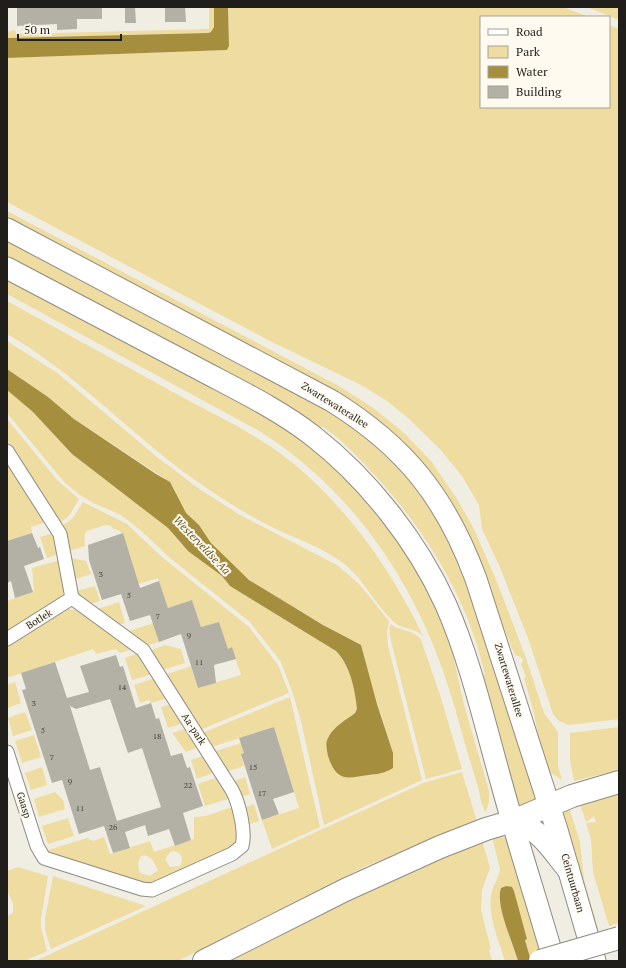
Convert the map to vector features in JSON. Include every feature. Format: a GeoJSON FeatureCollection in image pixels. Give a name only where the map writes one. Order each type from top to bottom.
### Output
{"type":"FeatureCollection","features":[{"type":"Feature","properties":{"kind":"highway"},"geometry":{"type":"LineString","coordinates":[[204,961],[394,867],[479,832],[513,821],[572,796],[619,782]]}},
{"type":"Feature","properties":{"kind":"highway"},"geometry":{"type":"LineString","coordinates":[[513,821],[524,825],[542,836],[568,869]]}},
{"type":"Feature","properties":{"kind":"highway"},"geometry":{"type":"LineString","coordinates":[[540,961],[619,938]]}},
{"type":"Feature","properties":{"kind":"main road","name":"Zwartewaterallee"},"geometry":{"type":"LineString","coordinates":[[7,229],[332,401],[370,426],[408,461],[450,518],[465,549],[493,627],[549,806]]}},
{"type":"Feature","properties":{"kind":"main road"},"geometry":{"type":"LineString","coordinates":[[7,268],[262,403],[312,435],[342,462],[370,491],[396,522],[415,549],[445,604],[470,674],[554,961]]}},
{"type":"Feature","properties":{"kind":"main road","name":"Ceintuurbaan"},"geometry":{"type":"LineString","coordinates":[[549,806],[595,961]]}},
{"type":"Feature","properties":{"kind":"street"},"geometry":{"type":"LineString","coordinates":[[7,451],[60,534],[72,598]]}},
{"type":"Feature","properties":{"kind":"street","name":"Botlek"},"geometry":{"type":"LineString","coordinates":[[7,639],[72,598]]}},
{"type":"Feature","properties":{"kind":"street","name":"Aa-park"},"geometry":{"type":"LineString","coordinates":[[42,857],[134,886],[152,890],[232,854],[241,848],[244,839],[237,802],[232,790],[143,650],[72,598]]}},
{"type":"Feature","properties":{"kind":"street","name":"Gaasp"},"geometry":{"type":"LineString","coordinates":[[7,752],[42,857]]}},
{"type":"Feature","properties":{"kind":"green space"},"geometry":{"type":"Polygon","coordinates":[[[209,7],[214,7],[214,27],[211,32],[208,33],[7,38],[7,32],[15,30],[16,34],[209,29],[209,7]]]}},
{"type":"Feature","properties":{"kind":"green space"},"geometry":{"type":"Polygon","coordinates":[[[228,7],[563,7],[586,16],[480,16],[480,108],[610,108],[610,25],[619,29],[619,719],[569,725],[559,721],[553,714],[528,638],[499,565],[482,529],[479,505],[462,476],[440,449],[408,418],[387,401],[361,385],[272,342],[7,202],[7,58],[227,50],[229,46],[228,7]]]}},
{"type":"Feature","properties":{"kind":"green space"},"geometry":{"type":"Polygon","coordinates":[[[587,7],[619,7],[619,20],[587,7]]]}},
{"type":"Feature","properties":{"kind":"green space"},"geometry":{"type":"Polygon","coordinates":[[[7,211],[337,385],[372,407],[402,431],[431,461],[457,499],[474,529],[497,582],[526,658],[544,713],[558,732],[558,766],[562,780],[551,773],[542,759],[534,713],[524,678],[526,677],[521,664],[523,660],[521,657],[515,655],[493,603],[421,465],[7,221],[7,211]]]}},
{"type":"Feature","properties":{"kind":"green space"},"geometry":{"type":"Polygon","coordinates":[[[7,237],[328,407],[368,435],[401,466],[428,499],[449,535],[467,573],[495,657],[535,789],[537,801],[521,810],[516,808],[468,645],[450,599],[431,563],[411,531],[373,483],[340,451],[286,409],[7,261],[7,237]],[[322,426],[320,429],[376,482],[420,539],[438,570],[454,603],[469,638],[481,675],[485,675],[467,618],[441,564],[408,514],[389,491],[353,452],[322,426]]]}},
{"type":"Feature","properties":{"kind":"green space"},"geometry":{"type":"Polygon","coordinates":[[[7,277],[279,422],[322,454],[373,505],[423,578],[450,641],[463,701],[489,791],[489,802],[486,812],[482,804],[442,667],[425,627],[406,588],[384,552],[358,518],[329,486],[297,458],[261,432],[7,294],[7,277]]]}},
{"type":"Feature","properties":{"kind":"green space"},"geometry":{"type":"Polygon","coordinates":[[[7,301],[240,428],[268,445],[294,464],[333,501],[368,543],[398,588],[423,636],[416,631],[397,625],[381,608],[364,584],[343,563],[319,549],[257,519],[205,487],[171,462],[57,367],[7,334],[7,301]]]}},
{"type":"Feature","properties":{"kind":"green space"},"geometry":{"type":"Polygon","coordinates":[[[7,341],[56,372],[157,457],[198,488],[240,515],[337,565],[359,584],[389,621],[387,632],[388,646],[422,780],[324,825],[301,721],[281,662],[250,622],[170,558],[139,529],[121,515],[93,503],[65,483],[7,413],[7,390],[33,412],[72,454],[168,528],[182,545],[222,576],[230,586],[336,651],[345,663],[352,679],[356,696],[357,711],[334,729],[327,740],[327,751],[332,764],[340,775],[346,777],[373,775],[393,766],[393,753],[364,661],[362,647],[261,589],[233,566],[211,543],[199,525],[186,513],[180,505],[173,487],[164,478],[74,419],[48,397],[7,369],[7,341]]]}},
{"type":"Feature","properties":{"kind":"green space"},"geometry":{"type":"Polygon","coordinates":[[[7,419],[57,480],[79,499],[69,516],[60,523],[7,440],[7,419]]]}},
{"type":"Feature","properties":{"kind":"green space"},"geometry":{"type":"Polygon","coordinates":[[[7,460],[47,522],[31,527],[32,533],[7,541],[7,460]]]}},
{"type":"Feature","properties":{"kind":"green space"},"geometry":{"type":"Polygon","coordinates":[[[83,502],[127,524],[162,557],[249,627],[278,665],[289,693],[200,730],[165,675],[191,666],[198,688],[241,675],[232,648],[227,649],[219,622],[201,627],[192,600],[168,608],[158,578],[138,584],[123,534],[118,530],[113,529],[111,526],[104,525],[86,532],[85,546],[69,551],[62,526],[73,518],[83,502]]]}},
{"type":"Feature","properties":{"kind":"green space"},"geometry":{"type":"Polygon","coordinates":[[[54,533],[59,554],[47,558],[40,537],[54,533]]]}},
{"type":"Feature","properties":{"kind":"green space"},"geometry":{"type":"Polygon","coordinates":[[[70,558],[86,561],[91,574],[73,580],[70,558]]]}},
{"type":"Feature","properties":{"kind":"green space"},"geometry":{"type":"Polygon","coordinates":[[[60,560],[64,589],[62,597],[7,634],[7,601],[34,591],[32,568],[60,560]]]}},
{"type":"Feature","properties":{"kind":"green space"},"geometry":{"type":"Polygon","coordinates":[[[95,586],[100,601],[88,605],[76,591],[95,586]]]}},
{"type":"Feature","properties":{"kind":"green space"},"geometry":{"type":"Polygon","coordinates":[[[119,602],[125,623],[117,625],[95,610],[119,602]]]}},
{"type":"Feature","properties":{"kind":"green space"},"geometry":{"type":"Polygon","coordinates":[[[66,609],[78,610],[134,649],[120,653],[116,649],[96,654],[93,649],[7,678],[7,645],[66,609]]]}},
{"type":"Feature","properties":{"kind":"green space"},"geometry":{"type":"Polygon","coordinates":[[[157,622],[155,630],[159,642],[145,646],[126,632],[157,622]]]}},
{"type":"Feature","properties":{"kind":"green space"},"geometry":{"type":"Polygon","coordinates":[[[391,624],[395,627],[415,634],[421,640],[441,698],[462,769],[426,779],[391,641],[389,628],[391,624]]]}},
{"type":"Feature","properties":{"kind":"green space"},"geometry":{"type":"Polygon","coordinates":[[[165,645],[181,649],[185,663],[162,670],[149,651],[165,645]]]}},
{"type":"Feature","properties":{"kind":"green space"},"geometry":{"type":"Polygon","coordinates":[[[139,653],[152,674],[132,680],[125,658],[139,653]]]}},
{"type":"Feature","properties":{"kind":"green space"},"geometry":{"type":"Polygon","coordinates":[[[155,678],[168,698],[151,703],[149,700],[140,703],[134,685],[155,678]]]}},
{"type":"Feature","properties":{"kind":"green space"},"geometry":{"type":"Polygon","coordinates":[[[15,682],[21,703],[7,708],[7,685],[15,682]]]}},
{"type":"Feature","properties":{"kind":"green space"},"geometry":{"type":"Polygon","coordinates":[[[290,697],[320,827],[272,849],[262,820],[299,808],[274,727],[211,747],[202,733],[290,697]]]}},
{"type":"Feature","properties":{"kind":"green space"},"geometry":{"type":"Polygon","coordinates":[[[171,704],[184,723],[168,728],[161,707],[171,704]]]}},
{"type":"Feature","properties":{"kind":"green space"},"geometry":{"type":"Polygon","coordinates":[[[25,712],[32,730],[13,736],[8,718],[25,712]]]}},
{"type":"Feature","properties":{"kind":"green space"},"geometry":{"type":"Polygon","coordinates":[[[619,727],[619,770],[574,781],[570,760],[570,733],[619,727]]]}},
{"type":"Feature","properties":{"kind":"green space"},"geometry":{"type":"Polygon","coordinates":[[[187,728],[199,747],[186,752],[172,733],[187,728]]]}},
{"type":"Feature","properties":{"kind":"green space"},"geometry":{"type":"Polygon","coordinates":[[[34,735],[41,757],[22,763],[15,741],[34,735]]]}},
{"type":"Feature","properties":{"kind":"green space"},"geometry":{"type":"Polygon","coordinates":[[[241,743],[244,753],[241,754],[244,766],[226,772],[213,752],[241,743]]]}},
{"type":"Feature","properties":{"kind":"green space"},"geometry":{"type":"Polygon","coordinates":[[[204,756],[215,772],[197,779],[191,760],[204,756]]]}},
{"type":"Feature","properties":{"kind":"green space"},"geometry":{"type":"Polygon","coordinates":[[[42,767],[47,785],[31,790],[25,773],[42,767]]]}},
{"type":"Feature","properties":{"kind":"green space"},"geometry":{"type":"Polygon","coordinates":[[[462,772],[477,822],[366,866],[178,961],[35,961],[423,783],[462,772]]]}},
{"type":"Feature","properties":{"kind":"green space"},"geometry":{"type":"Polygon","coordinates":[[[218,777],[231,798],[205,806],[198,784],[218,777]]]}},
{"type":"Feature","properties":{"kind":"green space"},"geometry":{"type":"Polygon","coordinates":[[[245,777],[250,794],[241,797],[232,782],[245,777]]]}},
{"type":"Feature","properties":{"kind":"green space"},"geometry":{"type":"Polygon","coordinates":[[[55,792],[63,800],[65,809],[39,817],[34,799],[55,792]]]}},
{"type":"Feature","properties":{"kind":"green space"},"geometry":{"type":"Polygon","coordinates":[[[619,793],[619,923],[609,926],[593,872],[591,839],[586,823],[596,822],[594,816],[586,822],[580,804],[619,793]]]}},
{"type":"Feature","properties":{"kind":"green space"},"geometry":{"type":"Polygon","coordinates":[[[254,804],[259,821],[247,825],[243,808],[254,804]]]}},
{"type":"Feature","properties":{"kind":"green space"},"geometry":{"type":"Polygon","coordinates":[[[233,807],[238,833],[236,843],[233,848],[150,886],[56,858],[45,851],[87,838],[93,841],[104,837],[110,854],[150,841],[154,852],[194,839],[194,817],[206,816],[233,807]],[[174,851],[170,852],[165,859],[170,867],[180,866],[182,861],[182,856],[174,851]],[[145,855],[141,856],[138,862],[140,873],[150,876],[158,870],[152,859],[145,855]]]}},
{"type":"Feature","properties":{"kind":"green space"},"geometry":{"type":"Polygon","coordinates":[[[569,807],[580,842],[584,879],[598,929],[593,931],[558,811],[569,807]]]}},
{"type":"Feature","properties":{"kind":"green space"},"geometry":{"type":"Polygon","coordinates":[[[68,818],[74,836],[48,844],[42,826],[68,818]]]}},
{"type":"Feature","properties":{"kind":"green space"},"geometry":{"type":"Polygon","coordinates":[[[492,837],[507,838],[543,961],[531,961],[525,940],[527,939],[514,891],[506,886],[501,888],[500,904],[505,924],[518,961],[505,961],[495,929],[490,904],[492,892],[500,869],[492,837]]]}},
{"type":"Feature","properties":{"kind":"green space"},"geometry":{"type":"Polygon","coordinates":[[[482,840],[490,868],[482,890],[481,910],[491,949],[489,950],[492,961],[224,961],[347,899],[482,840]]]}},
{"type":"Feature","properties":{"kind":"green space"},"geometry":{"type":"Polygon","coordinates":[[[18,867],[48,876],[41,919],[41,927],[47,951],[25,961],[7,961],[7,916],[13,913],[13,904],[7,890],[7,871],[18,867]]]}},
{"type":"Feature","properties":{"kind":"green space"},"geometry":{"type":"Polygon","coordinates":[[[53,876],[146,906],[51,949],[45,931],[45,919],[53,876]]]}},
{"type":"Feature","properties":{"kind":"water"},"geometry":{"type":"Polygon","coordinates":[[[214,7],[228,7],[229,46],[227,50],[7,58],[7,38],[208,33],[211,32],[214,27],[214,7]]]}},
{"type":"Feature","properties":{"kind":"water","name":"Westerveldse Aa"},"geometry":{"type":"Polygon","coordinates":[[[7,369],[48,397],[74,419],[170,482],[186,513],[199,525],[211,543],[249,580],[323,625],[361,645],[377,704],[393,753],[393,768],[378,774],[355,777],[344,777],[335,771],[328,756],[326,747],[327,740],[333,730],[355,713],[357,709],[351,678],[341,657],[336,651],[230,586],[222,576],[188,551],[168,528],[72,454],[33,412],[7,390],[7,369]]]}},
{"type":"Feature","properties":{"kind":"water"},"geometry":{"type":"Polygon","coordinates":[[[506,886],[512,887],[514,891],[527,939],[525,940],[531,961],[518,961],[505,924],[500,904],[500,896],[501,888],[506,886]]]}},
{"type":"Feature","properties":{"kind":"building"},"geometry":{"type":"Polygon","coordinates":[[[17,7],[102,7],[102,19],[77,19],[77,29],[57,30],[57,24],[17,26],[17,7]]]}},
{"type":"Feature","properties":{"kind":"building"},"geometry":{"type":"Polygon","coordinates":[[[125,7],[135,7],[136,23],[125,23],[125,7]]]}},
{"type":"Feature","properties":{"kind":"building"},"geometry":{"type":"Polygon","coordinates":[[[165,7],[185,7],[186,22],[165,22],[165,7]]]}},
{"type":"Feature","properties":{"kind":"building"},"geometry":{"type":"Polygon","coordinates":[[[32,533],[38,548],[40,547],[44,559],[24,566],[33,592],[15,598],[11,581],[7,583],[7,541],[32,533]]]}},
{"type":"Feature","properties":{"kind":"building"},"geometry":{"type":"Polygon","coordinates":[[[123,533],[140,588],[159,581],[168,608],[192,600],[201,627],[219,622],[228,649],[232,647],[236,659],[214,665],[216,683],[198,688],[181,634],[159,642],[150,615],[130,621],[121,594],[102,600],[89,560],[88,545],[123,533]]]}},
{"type":"Feature","properties":{"kind":"building"},"geometry":{"type":"Polygon","coordinates":[[[116,655],[120,667],[123,666],[136,708],[151,703],[156,719],[159,718],[171,756],[182,753],[187,768],[190,767],[203,806],[183,813],[191,840],[175,846],[169,829],[148,836],[145,825],[125,832],[130,848],[113,853],[104,826],[79,834],[62,780],[52,783],[22,690],[26,689],[21,673],[55,662],[67,698],[89,692],[80,666],[116,655]],[[110,699],[76,709],[70,706],[90,770],[100,767],[117,821],[161,807],[142,748],[128,753],[110,699]]]}},
{"type":"Feature","properties":{"kind":"building"},"geometry":{"type":"Polygon","coordinates":[[[274,727],[294,792],[273,799],[279,814],[262,820],[241,754],[244,753],[239,738],[274,727]]]}}]}
